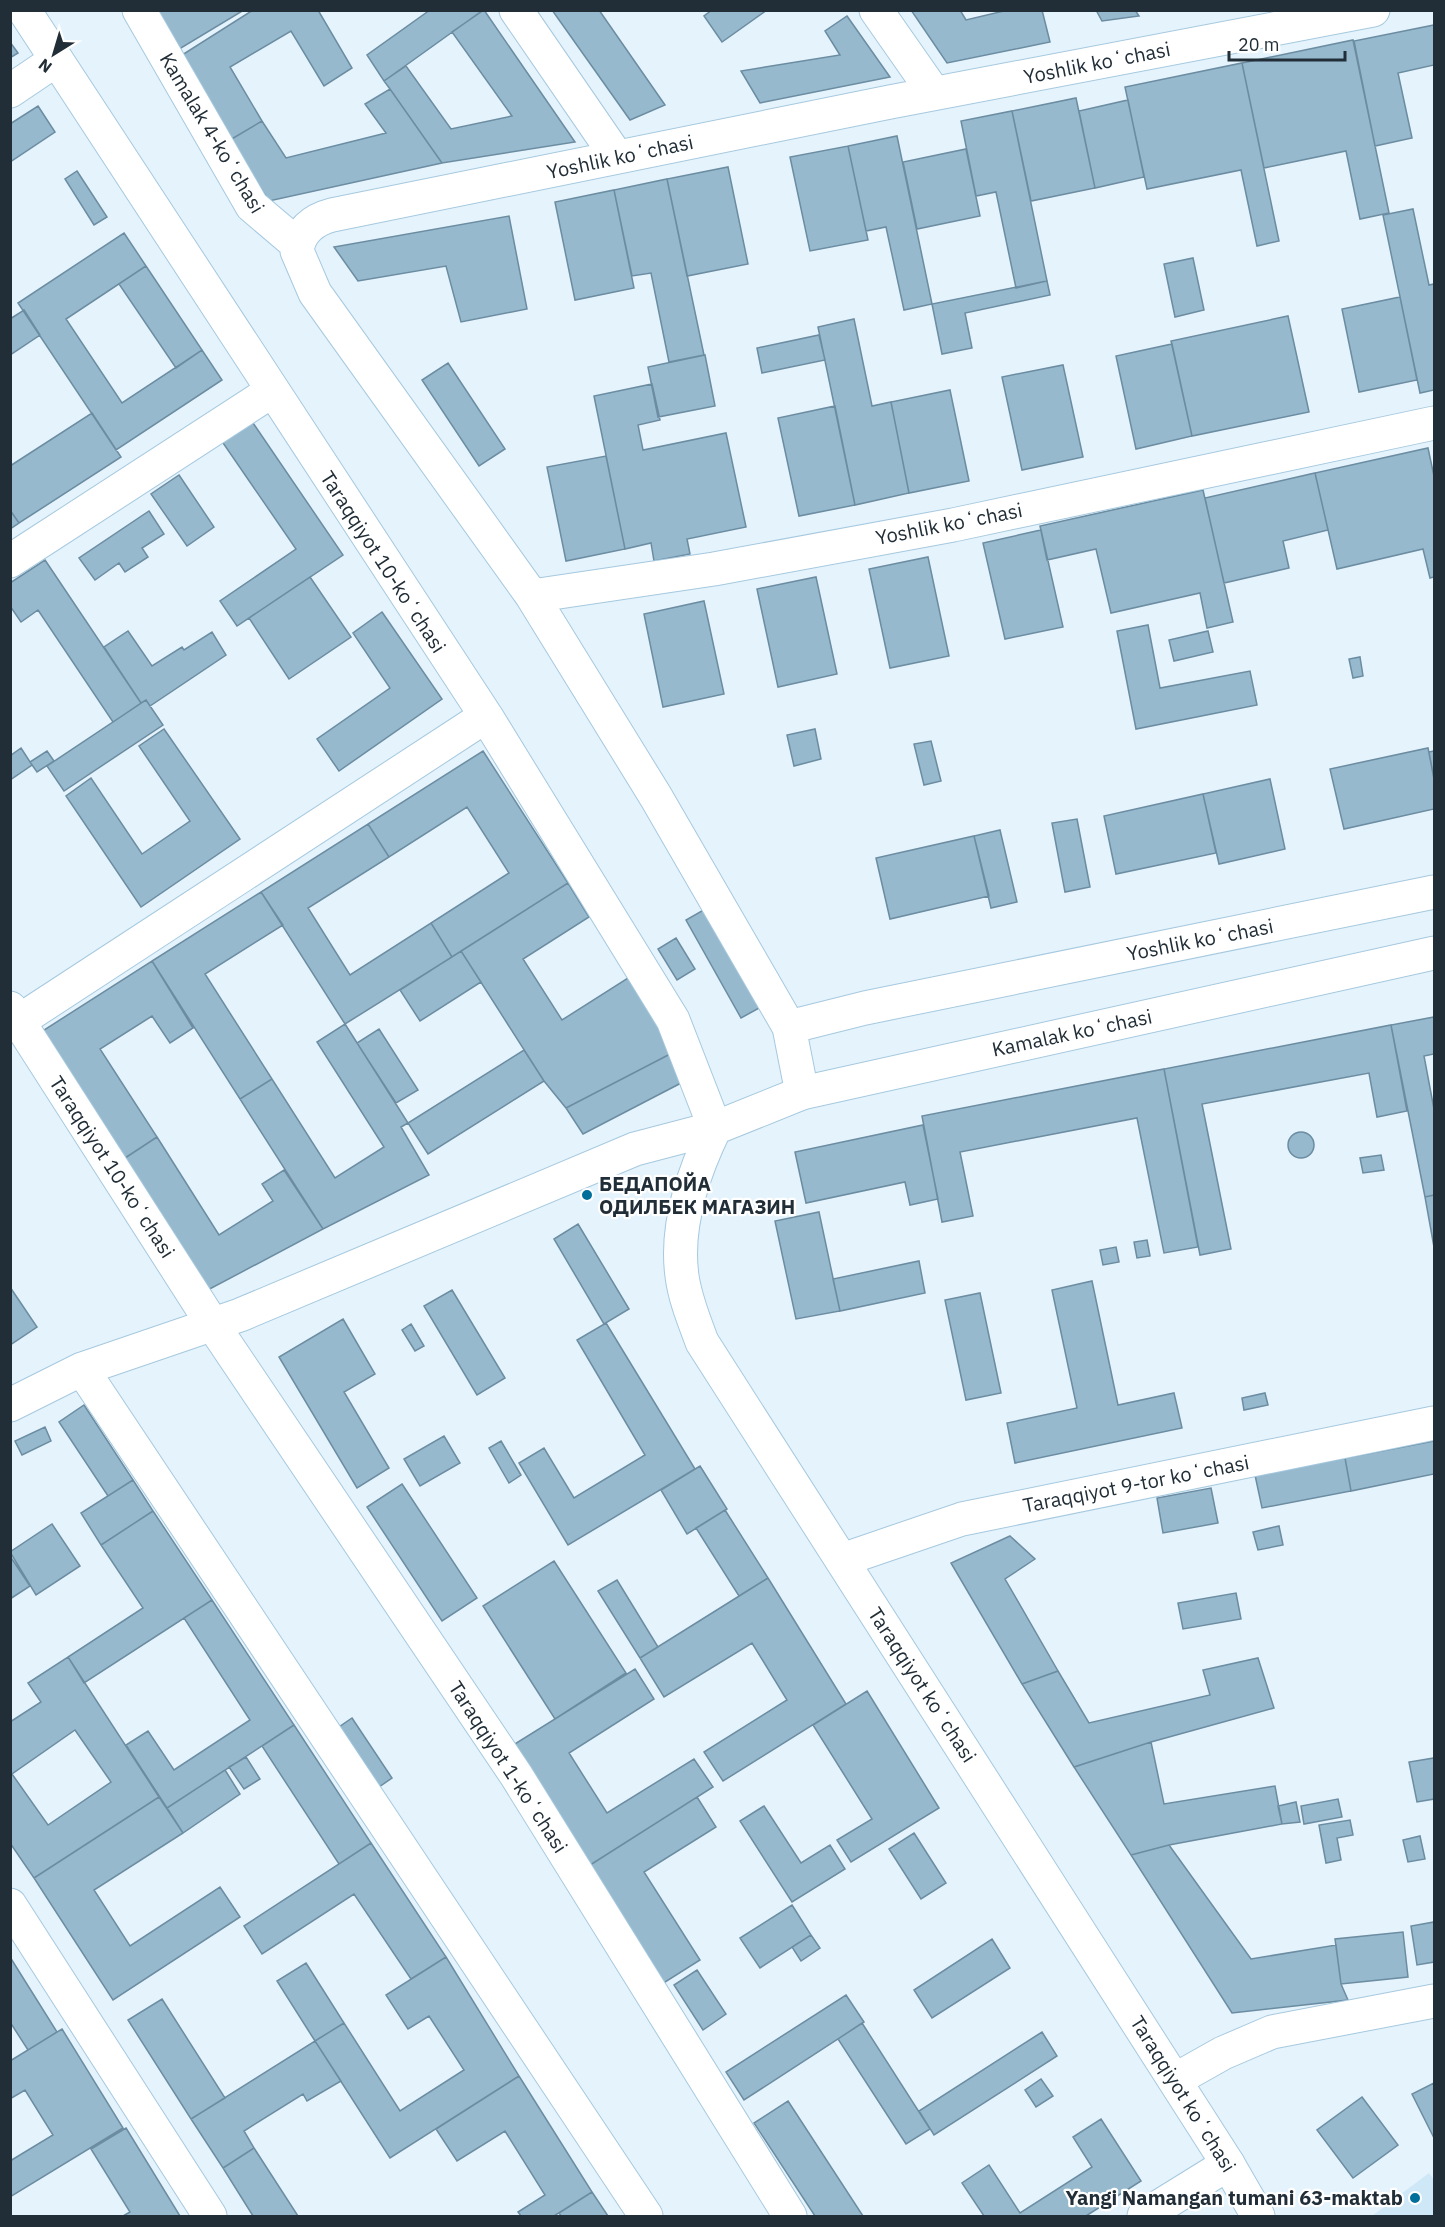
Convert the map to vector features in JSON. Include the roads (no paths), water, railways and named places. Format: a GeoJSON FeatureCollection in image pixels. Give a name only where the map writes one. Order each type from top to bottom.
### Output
{"type":"FeatureCollection","features":[{"type":"Feature","properties":{"kind":"street","name":"Taraqqiyot 10-koʻchasi"},"geometry":{"type":"LineString","coordinates":[[24,10],[486,716],[672,1020],[714,1128]]}},
{"type":"Feature","properties":{"kind":"street","name":"Kamalak 4-koʻchasi"},"geometry":{"type":"LineString","coordinates":[[139,10],[252,206],[298,245]]}},
{"type":"Feature","properties":{"kind":"street"},"geometry":{"type":"LineString","coordinates":[[516,10],[617,157]]}},
{"type":"Feature","properties":{"kind":"street"},"geometry":{"type":"LineString","coordinates":[[876,10],[934,93]]}},
{"type":"Feature","properties":{"kind":"street","name":"Yoshlik koʻchasi"},"geometry":{"type":"LineString","coordinates":[[298,245],[308,227],[332,215],[934,93],[1294,17],[1373,10]]}},
{"type":"Feature","properties":{"kind":"street"},"geometry":{"type":"LineString","coordinates":[[10,91],[56,60]]}},
{"type":"Feature","properties":{"kind":"street"},"geometry":{"type":"LineString","coordinates":[[298,245],[297,251],[315,293],[532,596],[656,797],[789,1027],[802,1093]]}},
{"type":"Feature","properties":{"kind":"street"},"geometry":{"type":"LineString","coordinates":[[10,561],[272,391]]}},
{"type":"Feature","properties":{"kind":"street","name":"Yoshlik koʻchasi"},"geometry":{"type":"LineString","coordinates":[[532,596],[714,568],[953,525],[1434,423]]}},
{"type":"Feature","properties":{"kind":"street"},"geometry":{"type":"LineString","coordinates":[[15,1014],[486,716]]}},
{"type":"Feature","properties":{"kind":"street","name":"Yoshlik koʻchasi"},"geometry":{"type":"LineString","coordinates":[[789,1027],[865,1008],[1434,892]]}},
{"type":"Feature","properties":{"kind":"street","name":"Kamalak koʻchasi"},"geometry":{"type":"LineString","coordinates":[[10,1405],[82,1370],[213,1325],[635,1149],[714,1128],[802,1093],[1434,953]]}},
{"type":"Feature","properties":{"kind":"street","name":"Taraqqiyot 10-koʻchasi"},"geometry":{"type":"LineString","coordinates":[[15,1014],[213,1325]]}},
{"type":"Feature","properties":{"kind":"street","name":"Taraqqiyot koʻchasi"},"geometry":{"type":"LineString","coordinates":[[714,1128],[694,1174],[686,1213],[682,1274],[687,1301],[702,1342],[1228,2164],[1258,2217]]}},
{"type":"Feature","properties":{"kind":"street","name":"Taraqqiyot 1-koʻchasi"},"geometry":{"type":"LineString","coordinates":[[213,1325],[516,1775],[790,2217]]}},
{"type":"Feature","properties":{"kind":"street"},"geometry":{"type":"LineString","coordinates":[[82,1370],[646,2217]]}},
{"type":"Feature","properties":{"kind":"street","name":"Taraqqiyot 9-tor koʻchasi"},"geometry":{"type":"LineString","coordinates":[[842,1560],[963,1519],[1434,1424]]}},
{"type":"Feature","properties":{"kind":"street"},"geometry":{"type":"LineString","coordinates":[[10,1905],[210,2217]]}},
{"type":"Feature","properties":{"kind":"street"},"geometry":{"type":"LineString","coordinates":[[1174,2080],[1223,2053],[1272,2032],[1434,2001]]}},
{"type":"Feature","properties":{"kind":"street"},"geometry":{"type":"LineString","coordinates":[[1144,2217],[1228,2164]]}},
{"type":"Feature","properties":{"kind":"place","name":"БЕДАПОЙА ОДИЛБЕК МАГАЗИН"},"geometry":{"type":"Point","coordinates":[587,1195]}},
{"type":"Feature","properties":{"kind":"place","name":"Yangi Namangan tumani 63-maktab"},"geometry":{"type":"Point","coordinates":[1415,2198]}}]}
